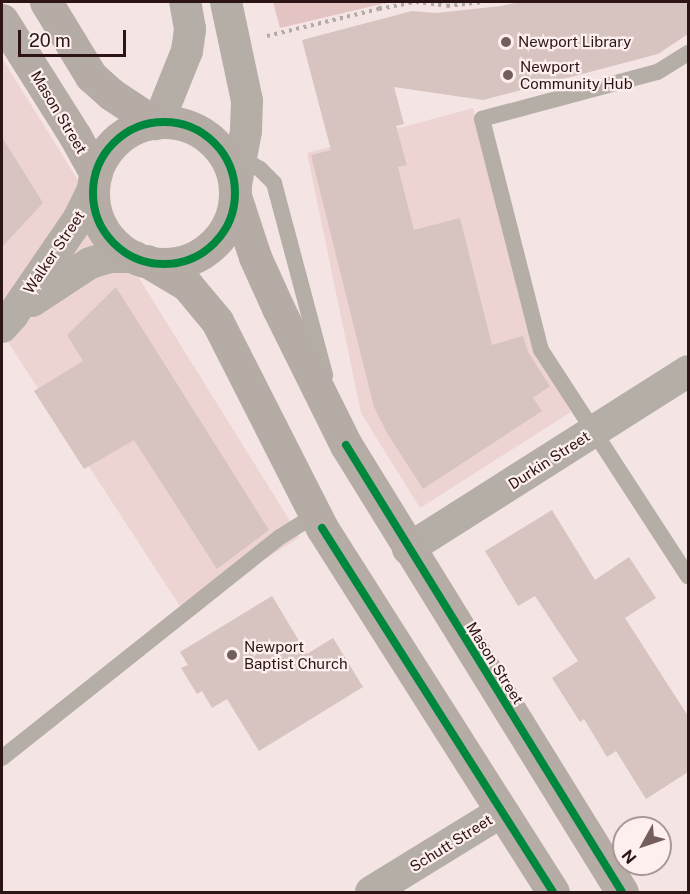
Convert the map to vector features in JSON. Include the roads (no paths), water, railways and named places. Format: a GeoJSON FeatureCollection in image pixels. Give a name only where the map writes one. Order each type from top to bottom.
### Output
{"type":"FeatureCollection","features":[{"type":"Feature","properties":{"kind":"street"},"geometry":{"type":"LineString","coordinates":[[46,2],[91,76],[111,94],[156,123]]}},
{"type":"Feature","properties":{"kind":"street"},"geometry":{"type":"LineString","coordinates":[[156,123],[187,51],[190,29],[185,2]]}},
{"type":"Feature","properties":{"kind":"street"},"geometry":{"type":"LineString","coordinates":[[141,259],[158,264],[181,262],[202,253],[225,229],[235,193],[246,131],[247,101],[236,40],[226,2]]}},
{"type":"Feature","properties":{"kind":"street","name":"Mason Street"},"geometry":{"type":"LineString","coordinates":[[2,20],[75,136],[95,181]]}},
{"type":"Feature","properties":{"kind":"street"},"geometry":{"type":"LineString","coordinates":[[235,193],[225,156],[209,139],[185,126],[156,123],[132,130],[113,144],[95,181],[95,208],[103,229],[117,245],[177,277],[209,309],[315,515],[553,892]]}},
{"type":"Feature","properties":{"kind":"street","name":"Walker Street"},"geometry":{"type":"LineString","coordinates":[[7,321],[79,218],[95,181]]}},
{"type":"Feature","properties":{"kind":"street","name":"Mason Street"},"geometry":{"type":"LineString","coordinates":[[235,193],[265,279],[303,364],[346,445],[408,549],[622,892]]}},
{"type":"Feature","properties":{"kind":"street","name":"Walker Street"},"geometry":{"type":"LineString","coordinates":[[7,321],[66,276],[90,263],[110,257],[141,259]]}},
{"type":"Feature","properties":{"kind":"street","name":"Durkin Street"},"geometry":{"type":"LineString","coordinates":[[408,549],[688,370]]}},
{"type":"Feature","properties":{"kind":"street","name":"Schutt Street"},"geometry":{"type":"LineString","coordinates":[[371,892],[501,812]]}},
{"type":"Feature","properties":{"kind":"lane"},"geometry":{"type":"LineString","coordinates":[[688,52],[657,72],[482,119],[541,350],[688,576]]}},
{"type":"Feature","properties":{"kind":"lane"},"geometry":{"type":"LineString","coordinates":[[209,139],[266,174],[276,189],[346,445]]}},
{"type":"Feature","properties":{"kind":"lane"},"geometry":{"type":"LineString","coordinates":[[2,758],[280,537],[315,515]]}},
{"type":"Feature","properties":{"kind":"place","name":"Newport Library"},"geometry":{"type":"Point","coordinates":[506,42]}},
{"type":"Feature","properties":{"kind":"place","name":"Newport Community Hub"},"geometry":{"type":"Point","coordinates":[508,75]}},
{"type":"Feature","properties":{"kind":"place","name":"Newport Baptist Church"},"geometry":{"type":"Point","coordinates":[232,655]}}]}
